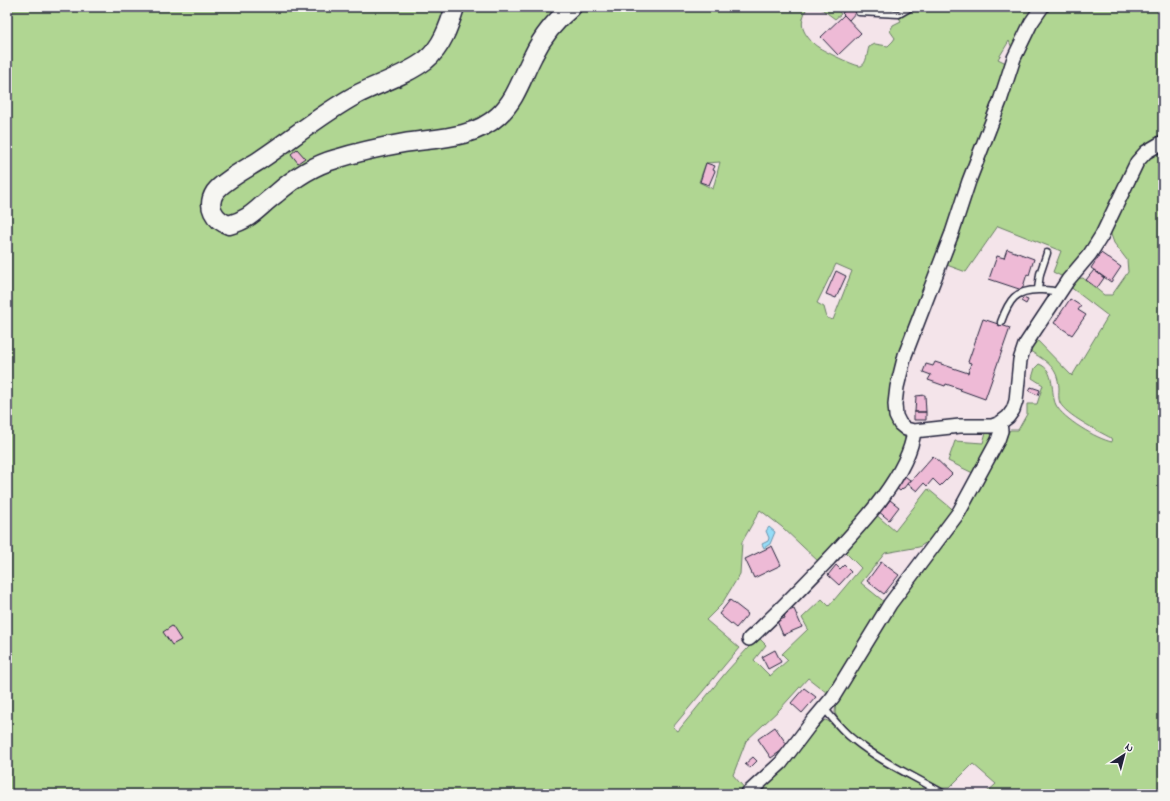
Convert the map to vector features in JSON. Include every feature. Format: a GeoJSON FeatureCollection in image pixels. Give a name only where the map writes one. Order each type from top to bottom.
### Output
{"type":"FeatureCollection","features":[{"type":"Feature","properties":{"kind":"main road"},"geometry":{"type":"LineString","coordinates":[[455,7],[439,47],[427,59],[404,74],[357,95],[329,111],[270,154],[219,187],[211,202],[218,220],[229,225],[246,219],[288,184],[311,169],[334,159],[371,149],[450,136],[480,129],[498,116],[507,107],[518,89],[542,39],[555,23],[572,7]]}},
{"type":"Feature","properties":{"kind":"street"},"geometry":{"type":"LineString","coordinates":[[1042,7],[1027,30],[1014,58],[952,233],[904,359],[896,393],[895,412],[900,424],[914,431],[960,426],[992,426],[1000,423],[1008,417],[1014,405],[1018,389],[1020,360],[1025,345],[1068,280],[1090,254],[1102,235],[1140,158],[1150,149],[1163,142]]}},
{"type":"Feature","properties":{"kind":"street"},"geometry":{"type":"LineString","coordinates":[[747,794],[780,763],[833,697],[890,604],[962,508],[998,440],[1001,431],[1000,423]]}},
{"type":"Feature","properties":{"kind":"street"},"geometry":{"type":"LineString","coordinates":[[749,639],[794,596],[843,544],[873,509],[887,490],[908,454],[913,442],[914,431]]}},
{"type":"Feature","properties":{"kind":"lane"},"geometry":{"type":"LineString","coordinates":[[859,12],[898,14],[910,7]]}},
{"type":"Feature","properties":{"kind":"lane"},"geometry":{"type":"LineString","coordinates":[[1038,290],[1040,274],[1048,253]]}},
{"type":"Feature","properties":{"kind":"lane"},"geometry":{"type":"LineString","coordinates":[[1001,322],[1007,306],[1017,294],[1028,290],[1053,290],[1059,294]]}},
{"type":"Feature","properties":{"kind":"lane"},"geometry":{"type":"LineString","coordinates":[[824,708],[839,726],[858,743],[892,765],[944,794]]}},
{"type":"Feature","properties":{"kind":"green space"},"geometry":{"type":"Polygon","coordinates":[[[7,7],[807,7],[802,25],[810,40],[816,46],[827,52],[861,66],[866,60],[869,47],[875,44],[888,46],[893,41],[895,38],[890,31],[893,25],[901,21],[894,9],[864,7],[1040,7],[1012,48],[1009,41],[998,59],[1008,64],[995,97],[994,108],[910,331],[897,429],[907,442],[881,494],[820,563],[782,527],[760,510],[742,542],[740,574],[721,605],[706,620],[739,648],[673,727],[678,731],[727,671],[758,637],[766,645],[754,660],[770,676],[788,660],[782,654],[808,629],[802,618],[822,599],[829,606],[861,568],[842,549],[874,513],[895,531],[928,489],[956,512],[940,534],[919,547],[885,553],[861,583],[887,604],[831,696],[808,678],[780,709],[746,741],[733,775],[746,790],[742,794],[7,794],[7,7]],[[720,162],[706,163],[699,182],[713,189],[720,162]],[[836,264],[817,303],[824,307],[827,318],[833,320],[852,271],[836,264]]]}},
{"type":"Feature","properties":{"kind":"green space"},"geometry":{"type":"Polygon","coordinates":[[[819,7],[837,7],[836,8],[841,14],[835,19],[819,7]]]}},
{"type":"Feature","properties":{"kind":"green space"},"geometry":{"type":"Polygon","coordinates":[[[1047,7],[1163,7],[1163,138],[1144,147],[1109,217],[1065,278],[1053,272],[1061,251],[998,226],[966,272],[944,264],[1019,57],[1047,7]]]}},
{"type":"Feature","properties":{"kind":"green space"},"geometry":{"type":"Polygon","coordinates":[[[1163,146],[1163,794],[985,794],[996,784],[973,764],[949,788],[942,788],[905,769],[852,734],[840,723],[835,713],[836,701],[892,608],[982,478],[1010,430],[1018,430],[1027,414],[1027,404],[1037,404],[1043,385],[1032,378],[1035,368],[1039,364],[1048,371],[1052,382],[1054,400],[1060,410],[1081,428],[1098,437],[1112,442],[1111,438],[1083,422],[1063,408],[1059,401],[1058,381],[1054,370],[1050,365],[1030,351],[1031,344],[1035,338],[1072,376],[1108,316],[1069,286],[1073,279],[1083,278],[1104,295],[1112,295],[1128,272],[1127,260],[1114,243],[1109,229],[1143,160],[1163,146]]]}},
{"type":"Feature","properties":{"kind":"green space"},"geometry":{"type":"Polygon","coordinates":[[[986,432],[993,436],[977,475],[948,461],[955,441],[983,443],[986,432]]]}},
{"type":"Feature","properties":{"kind":"green space"},"geometry":{"type":"Polygon","coordinates":[[[825,720],[851,742],[885,765],[936,794],[751,794],[825,720]]]}},
{"type":"Feature","properties":{"kind":"water"},"geometry":{"type":"Polygon","coordinates":[[[769,527],[775,532],[770,544],[764,548],[762,544],[768,541],[769,538],[766,531],[769,527]]]}},
{"type":"Feature","properties":{"kind":"building"},"geometry":{"type":"Polygon","coordinates":[[[849,7],[853,7],[857,11],[849,20],[842,13],[849,7]]]}},
{"type":"Feature","properties":{"kind":"building"},"geometry":{"type":"Polygon","coordinates":[[[844,15],[861,33],[838,55],[821,37],[844,15]]]}},
{"type":"Feature","properties":{"kind":"building"},"geometry":{"type":"Polygon","coordinates":[[[297,149],[305,158],[298,163],[291,154],[297,149]]]}},
{"type":"Feature","properties":{"kind":"building"},"geometry":{"type":"Polygon","coordinates":[[[706,163],[715,166],[713,170],[715,171],[709,185],[700,182],[706,163]]]}},
{"type":"Feature","properties":{"kind":"building"},"geometry":{"type":"Polygon","coordinates":[[[1007,249],[1034,259],[1022,290],[989,279],[997,256],[1004,258],[1007,249]]]}},
{"type":"Feature","properties":{"kind":"building"},"geometry":{"type":"Polygon","coordinates":[[[1101,253],[1121,267],[1111,282],[1091,268],[1101,253]]]}},
{"type":"Feature","properties":{"kind":"building"},"geometry":{"type":"Polygon","coordinates":[[[1094,270],[1104,278],[1097,288],[1086,280],[1094,270]]]}},
{"type":"Feature","properties":{"kind":"building"},"geometry":{"type":"Polygon","coordinates":[[[836,271],[846,276],[836,298],[826,294],[836,271]]]}},
{"type":"Feature","properties":{"kind":"building"},"geometry":{"type":"Polygon","coordinates":[[[1023,298],[1028,300],[1026,304],[1021,301],[1023,298]]]}},
{"type":"Feature","properties":{"kind":"building"},"geometry":{"type":"Polygon","coordinates":[[[1070,299],[1081,306],[1078,310],[1086,315],[1072,335],[1054,323],[1070,299]]]}},
{"type":"Feature","properties":{"kind":"building"},"geometry":{"type":"Polygon","coordinates":[[[983,319],[1010,328],[985,399],[946,384],[945,386],[928,380],[931,375],[923,372],[926,364],[933,366],[935,362],[968,373],[971,363],[968,362],[983,319]]]}},
{"type":"Feature","properties":{"kind":"building"},"geometry":{"type":"Polygon","coordinates":[[[1031,387],[1040,390],[1038,395],[1029,391],[1031,387]]]}},
{"type":"Feature","properties":{"kind":"building"},"geometry":{"type":"Polygon","coordinates":[[[925,395],[926,412],[915,412],[916,396],[925,395]]]}},
{"type":"Feature","properties":{"kind":"building"},"geometry":{"type":"Polygon","coordinates":[[[914,412],[926,412],[926,420],[914,420],[914,412]]]}},
{"type":"Feature","properties":{"kind":"building"},"geometry":{"type":"Polygon","coordinates":[[[933,456],[952,474],[940,486],[933,479],[927,486],[924,483],[917,491],[908,484],[933,456]]]}},
{"type":"Feature","properties":{"kind":"building"},"geometry":{"type":"Polygon","coordinates":[[[902,474],[910,480],[900,491],[895,487],[902,474]]]}},
{"type":"Feature","properties":{"kind":"building"},"geometry":{"type":"Polygon","coordinates":[[[890,500],[899,507],[889,520],[878,511],[883,505],[885,507],[890,500]]]}},
{"type":"Feature","properties":{"kind":"building"},"geometry":{"type":"Polygon","coordinates":[[[772,546],[781,565],[754,578],[745,559],[772,546]]]}},
{"type":"Feature","properties":{"kind":"building"},"geometry":{"type":"Polygon","coordinates":[[[881,562],[899,575],[884,594],[867,581],[881,562]]]}},
{"type":"Feature","properties":{"kind":"building"},"geometry":{"type":"Polygon","coordinates":[[[836,565],[840,569],[844,565],[851,572],[839,585],[828,575],[836,565]]]}},
{"type":"Feature","properties":{"kind":"building"},"geometry":{"type":"Polygon","coordinates":[[[730,600],[748,614],[736,628],[719,614],[730,600]]]}},
{"type":"Feature","properties":{"kind":"building"},"geometry":{"type":"Polygon","coordinates":[[[794,609],[802,627],[783,635],[777,621],[785,618],[783,613],[794,609]]]}},
{"type":"Feature","properties":{"kind":"building"},"geometry":{"type":"Polygon","coordinates":[[[172,626],[181,640],[172,645],[163,632],[172,626]]]}},
{"type":"Feature","properties":{"kind":"building"},"geometry":{"type":"Polygon","coordinates":[[[775,650],[781,662],[768,669],[762,657],[775,650]]]}},
{"type":"Feature","properties":{"kind":"building"},"geometry":{"type":"Polygon","coordinates":[[[804,688],[816,697],[802,713],[791,703],[804,688]]]}},
{"type":"Feature","properties":{"kind":"building"},"geometry":{"type":"Polygon","coordinates":[[[775,727],[788,746],[771,758],[758,739],[775,727]]]}},
{"type":"Feature","properties":{"kind":"building"},"geometry":{"type":"Polygon","coordinates":[[[753,757],[757,761],[750,768],[745,764],[753,757]]]}}]}
